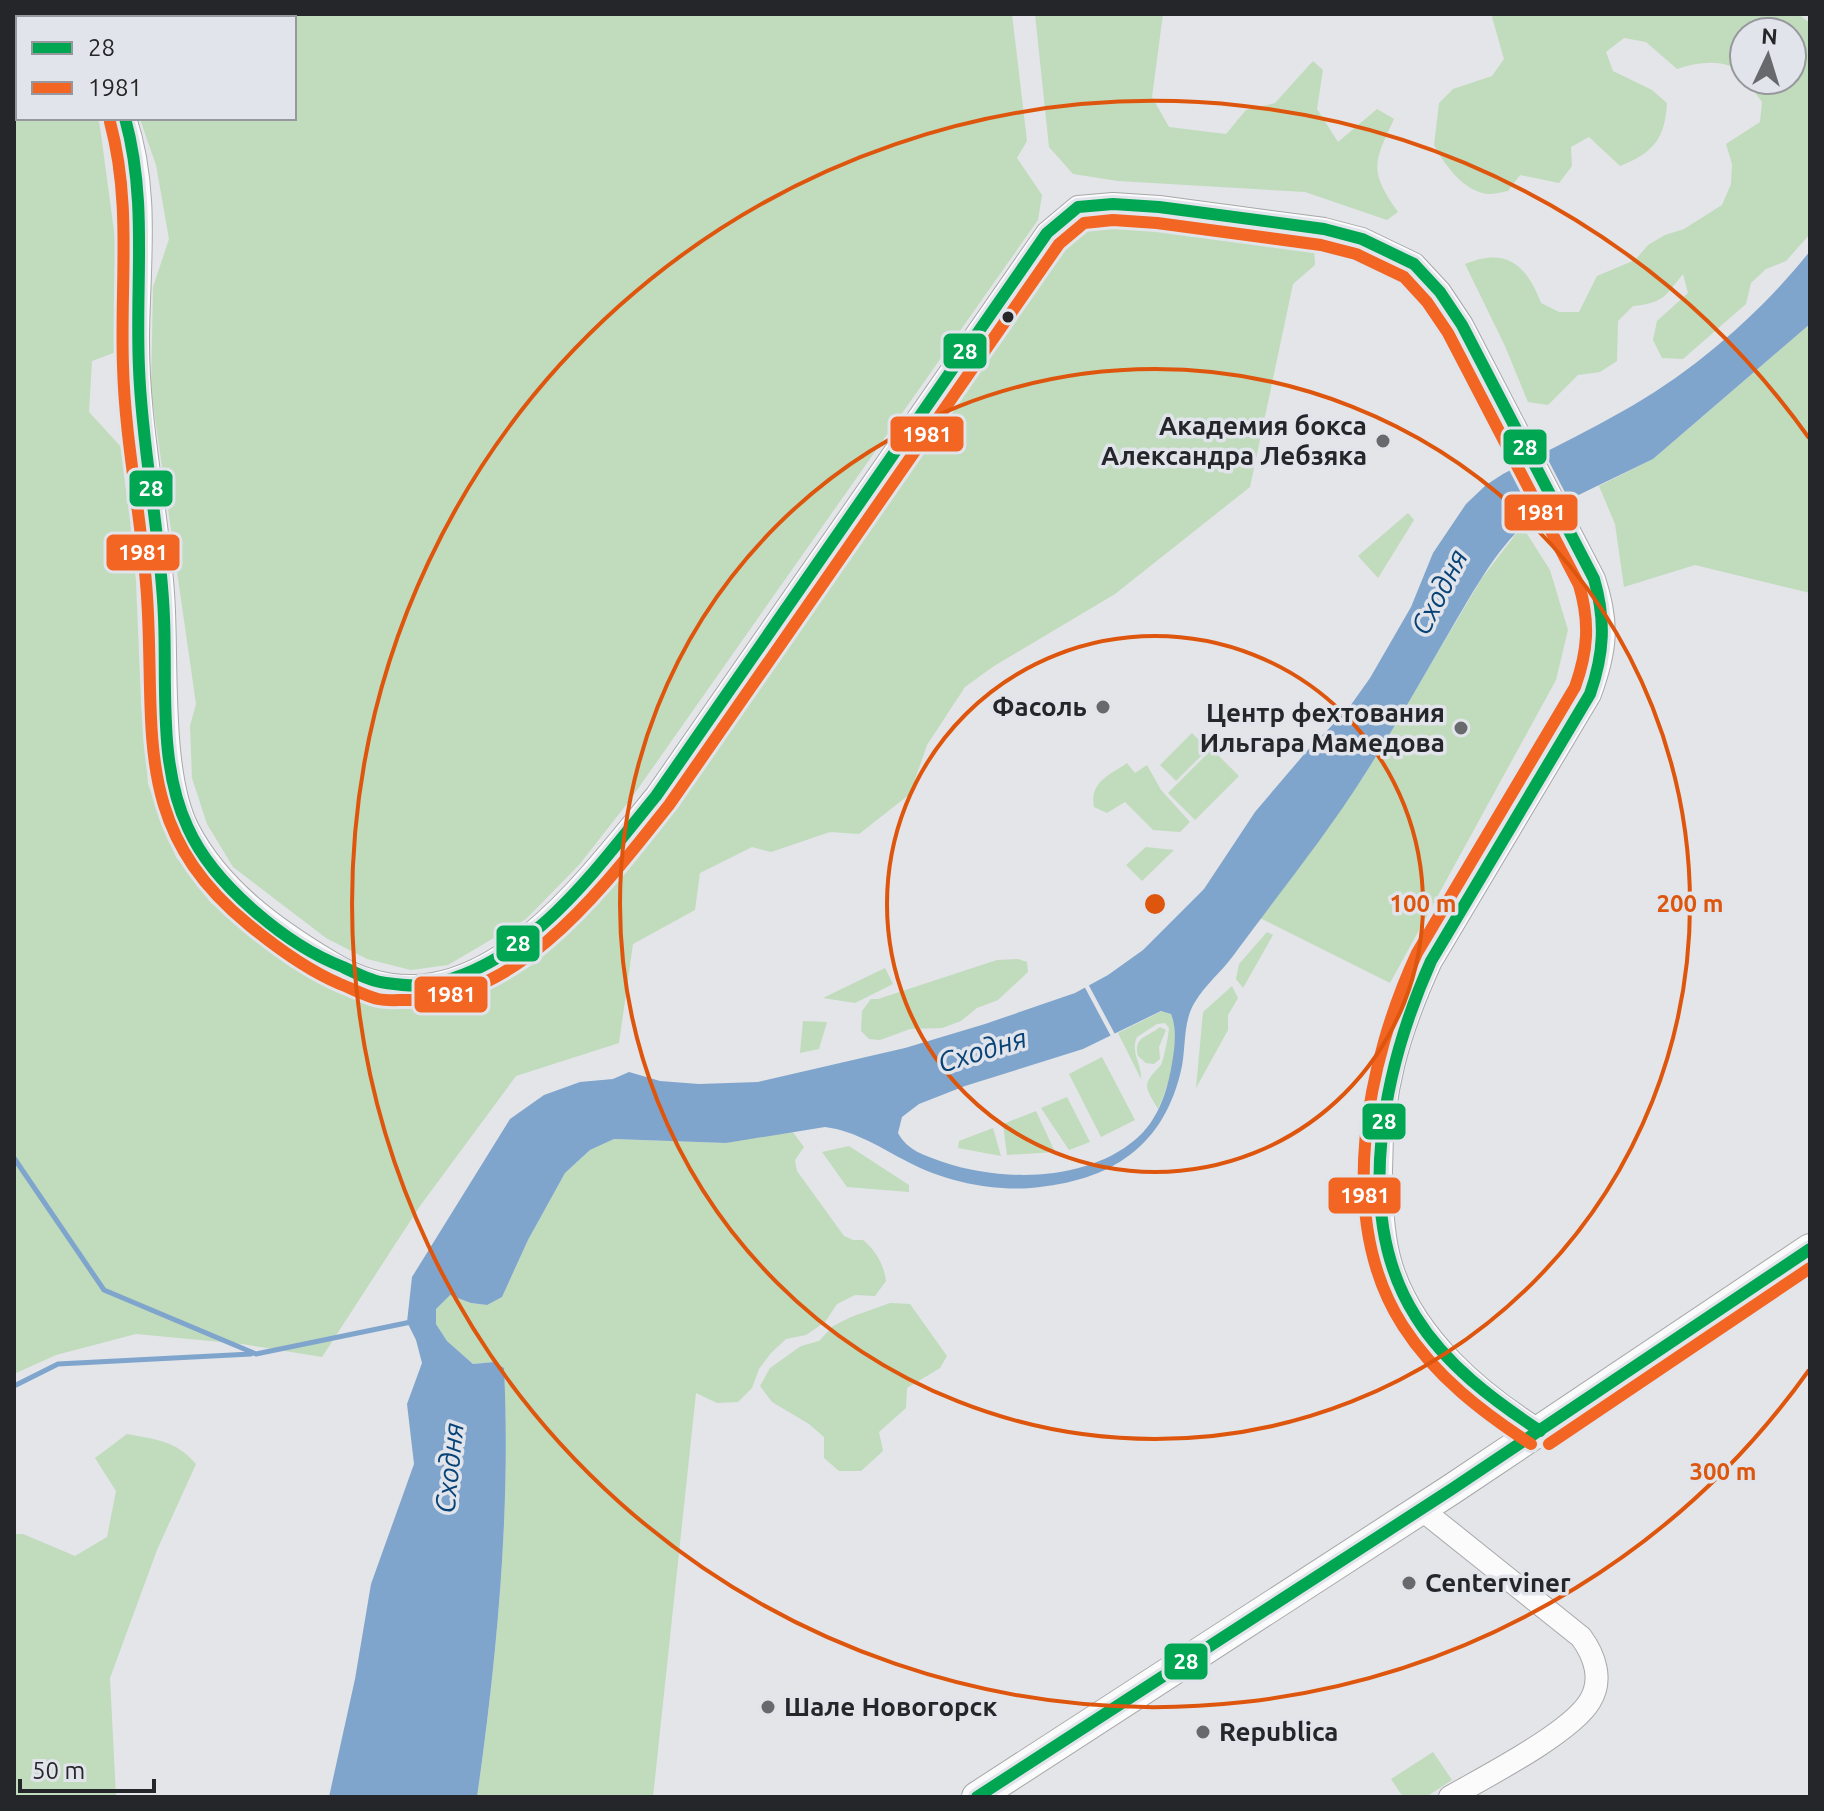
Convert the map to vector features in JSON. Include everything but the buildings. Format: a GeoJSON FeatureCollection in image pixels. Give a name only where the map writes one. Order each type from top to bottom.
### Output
{"type":"FeatureCollection","features":[{"type":"Feature","properties":{"kind":"main road"},"geometry":{"type":"LineString","coordinates":[[977,1797],[1540,1431],[1810,1249]]}},
{"type":"Feature","properties":{"kind":"street"},"geometry":{"type":"LineString","coordinates":[[125,120],[137,174],[143,227],[138,337],[140,386],[163,590],[169,742],[176,788],[187,827],[212,867],[241,898],[286,935],[336,966],[377,984],[419,988],[466,976],[514,950],[604,860],[656,796],[1047,233],[1078,207],[1113,204],[1159,207],[1324,229],[1362,239],[1414,264],[1440,292],[1462,325],[1594,579],[1602,604],[1604,645],[1590,694],[1431,961],[1412,1002],[1390,1069],[1381,1143],[1386,1243],[1403,1294],[1421,1324],[1483,1392],[1540,1431]]}},
{"type":"Feature","properties":{"kind":"street"},"geometry":{"type":"LineString","coordinates":[[1421,1509],[1581,1637],[1592,1652],[1595,1666],[1596,1684],[1590,1701],[1580,1713],[1544,1741],[1450,1797]]}},
{"type":"Feature","properties":{"kind":"green space"},"geometry":{"type":"Polygon","coordinates":[[[14,14],[66,16],[16,16],[16,120],[98,120],[100,127],[115,238],[116,352],[92,361],[89,412],[123,449],[136,581],[148,784],[176,857],[211,903],[291,967],[353,995],[434,1003],[496,983],[556,938],[630,860],[1036,278],[1082,224],[1121,218],[1314,245],[1315,265],[1293,284],[1250,487],[1115,594],[994,666],[965,687],[927,745],[910,794],[859,834],[830,832],[771,852],[752,847],[700,873],[695,910],[633,944],[619,1043],[516,1076],[420,1206],[322,1357],[242,1344],[136,1334],[56,1355],[14,1374],[14,14]]]}},
{"type":"Feature","properties":{"kind":"green space"},"geometry":{"type":"Polygon","coordinates":[[[1012,14],[1027,141],[1017,158],[1042,195],[1038,220],[630,800],[579,865],[526,919],[448,965],[411,970],[367,959],[326,938],[233,867],[207,824],[192,778],[190,726],[196,704],[151,390],[153,287],[169,239],[156,165],[141,120],[296,120],[296,16],[106,16],[1012,14]]]}},
{"type":"Feature","properties":{"kind":"green space"},"geometry":{"type":"Polygon","coordinates":[[[1035,14],[1163,14],[1152,97],[1169,127],[1226,134],[1246,110],[1275,103],[1313,61],[1323,70],[1317,109],[1338,142],[1377,109],[1394,119],[1377,167],[1382,186],[1398,212],[1387,220],[1305,192],[1118,181],[1073,174],[1049,147],[1035,14]]]}},
{"type":"Feature","properties":{"kind":"green space"},"geometry":{"type":"Polygon","coordinates":[[[1495,14],[1801,16],[1728,16],[1728,66],[1704,63],[1677,69],[1646,42],[1624,38],[1606,52],[1613,71],[1652,90],[1667,103],[1660,135],[1649,150],[1620,166],[1589,137],[1571,147],[1572,166],[1559,183],[1520,175],[1508,191],[1488,194],[1463,183],[1434,145],[1439,103],[1453,89],[1492,76],[1504,59],[1492,17],[1495,14]]]}},
{"type":"Feature","properties":{"kind":"green space"},"geometry":{"type":"Polygon","coordinates":[[[1808,22],[1810,234],[1786,261],[1766,269],[1751,283],[1746,304],[1683,359],[1662,358],[1653,340],[1657,321],[1688,293],[1683,274],[1663,297],[1633,306],[1618,321],[1617,361],[1600,372],[1578,375],[1548,405],[1528,402],[1465,264],[1492,257],[1513,262],[1529,278],[1541,303],[1559,312],[1579,312],[1597,276],[1635,260],[1648,245],[1684,229],[1722,205],[1731,184],[1732,164],[1726,144],[1760,122],[1762,102],[1758,96],[1808,96],[1808,22]]]}},
{"type":"Feature","properties":{"kind":"green space"},"geometry":{"type":"Polygon","coordinates":[[[1810,324],[1810,593],[1695,565],[1624,587],[1615,524],[1599,486],[1653,459],[1810,324]]]}},
{"type":"Feature","properties":{"kind":"green space"},"geometry":{"type":"Polygon","coordinates":[[[1408,513],[1414,520],[1378,578],[1358,556],[1408,513]]]}},
{"type":"Feature","properties":{"kind":"green space","name":"Центр фехтования Ильгара Мамедова"},"geometry":{"type":"Polygon","coordinates":[[[1522,526],[1550,570],[1568,630],[1556,680],[1390,983],[1260,918],[1364,776],[1482,578],[1522,526]]]}},
{"type":"Feature","properties":{"kind":"green space"},"geometry":{"type":"Polygon","coordinates":[[[1192,733],[1208,749],[1176,781],[1160,765],[1192,733]]]}},
{"type":"Feature","properties":{"kind":"green space"},"geometry":{"type":"Polygon","coordinates":[[[1212,749],[1239,776],[1195,820],[1168,793],[1212,749]]]}},
{"type":"Feature","properties":{"kind":"green space"},"geometry":{"type":"Polygon","coordinates":[[[1127,763],[1135,773],[1147,765],[1161,790],[1190,822],[1180,832],[1153,830],[1125,802],[1107,813],[1094,807],[1093,798],[1098,785],[1127,763]]]}},
{"type":"Feature","properties":{"kind":"green space"},"geometry":{"type":"Polygon","coordinates":[[[1146,847],[1174,850],[1142,881],[1126,865],[1146,847]]]}},
{"type":"Feature","properties":{"kind":"green space"},"geometry":{"type":"Polygon","coordinates":[[[1267,932],[1273,935],[1243,988],[1236,979],[1239,964],[1267,932]]]}},
{"type":"Feature","properties":{"kind":"green space"},"geometry":{"type":"Polygon","coordinates":[[[997,960],[1027,962],[1028,972],[998,1000],[977,1008],[961,1021],[942,1028],[910,1029],[880,1040],[869,1039],[861,1031],[862,1011],[871,999],[997,960]]]}},
{"type":"Feature","properties":{"kind":"green space"},"geometry":{"type":"Polygon","coordinates":[[[885,968],[893,984],[855,1003],[823,998],[885,968]]]}},
{"type":"Feature","properties":{"kind":"green space"},"geometry":{"type":"Polygon","coordinates":[[[1232,986],[1238,998],[1228,1015],[1228,1030],[1196,1088],[1203,1012],[1232,986]]]}},
{"type":"Feature","properties":{"kind":"green space"},"geometry":{"type":"Polygon","coordinates":[[[1162,1011],[1171,1014],[1175,1050],[1167,1087],[1158,1109],[1147,1086],[1162,1063],[1169,1028],[1165,1023],[1157,1024],[1137,1037],[1135,1053],[1141,1079],[1118,1033],[1162,1011]]]}},
{"type":"Feature","properties":{"kind":"green space"},"geometry":{"type":"Polygon","coordinates":[[[803,1021],[827,1022],[819,1049],[800,1053],[803,1021]]]}},
{"type":"Feature","properties":{"kind":"green space"},"geometry":{"type":"Polygon","coordinates":[[[1160,1027],[1166,1030],[1159,1047],[1160,1059],[1154,1064],[1146,1063],[1138,1056],[1138,1045],[1160,1027]]]}},
{"type":"Feature","properties":{"kind":"green space"},"geometry":{"type":"Polygon","coordinates":[[[1102,1057],[1135,1120],[1101,1137],[1069,1074],[1102,1057]]]}},
{"type":"Feature","properties":{"kind":"green space"},"geometry":{"type":"Polygon","coordinates":[[[1067,1097],[1090,1142],[1069,1150],[1041,1108],[1067,1097]]]}},
{"type":"Feature","properties":{"kind":"green space"},"geometry":{"type":"Polygon","coordinates":[[[1036,1111],[1055,1152],[1007,1155],[1003,1124],[1036,1111]]]}},
{"type":"Feature","properties":{"kind":"green space"},"geometry":{"type":"Polygon","coordinates":[[[993,1128],[1001,1156],[958,1148],[959,1141],[993,1128]]]}},
{"type":"Feature","properties":{"kind":"green space"},"geometry":{"type":"Polygon","coordinates":[[[792,1131],[804,1147],[795,1160],[797,1171],[844,1236],[863,1240],[871,1248],[881,1263],[886,1281],[875,1296],[855,1295],[837,1304],[825,1322],[806,1335],[786,1339],[771,1353],[759,1369],[752,1388],[738,1402],[717,1403],[696,1393],[653,1797],[477,1797],[501,1583],[506,1475],[504,1369],[494,1362],[473,1364],[447,1341],[436,1324],[436,1309],[450,1294],[471,1303],[486,1305],[502,1297],[528,1240],[565,1173],[590,1150],[614,1139],[726,1143],[792,1131]]]}},
{"type":"Feature","properties":{"kind":"green space"},"geometry":{"type":"Polygon","coordinates":[[[849,1146],[909,1185],[909,1192],[847,1187],[822,1152],[849,1146]]]}},
{"type":"Feature","properties":{"kind":"green space"},"geometry":{"type":"Polygon","coordinates":[[[890,1303],[910,1304],[947,1356],[940,1368],[907,1388],[906,1408],[879,1432],[883,1451],[861,1471],[839,1471],[824,1458],[824,1437],[809,1424],[772,1402],[760,1386],[770,1368],[801,1346],[819,1341],[833,1326],[851,1317],[890,1303]]]}},
{"type":"Feature","properties":{"kind":"green space"},"geometry":{"type":"Polygon","coordinates":[[[127,1434],[173,1446],[196,1464],[157,1550],[110,1678],[116,1797],[14,1797],[14,1534],[23,1534],[75,1556],[107,1537],[116,1491],[95,1458],[127,1434]]]}},
{"type":"Feature","properties":{"kind":"green space"},"geometry":{"type":"Polygon","coordinates":[[[1433,1752],[1452,1780],[1426,1797],[1403,1797],[1391,1779],[1433,1752]]]}},
{"type":"Feature","properties":{"kind":"water","name":"Сходня"},"geometry":{"type":"Polygon","coordinates":[[[1810,251],[1810,324],[1653,459],[1533,517],[1499,553],[1350,797],[1233,956],[1195,1002],[1188,1017],[1182,1066],[1174,1094],[1148,1138],[1130,1155],[1109,1168],[1060,1184],[1000,1188],[937,1174],[858,1136],[825,1127],[726,1143],[614,1139],[590,1150],[565,1173],[528,1240],[502,1297],[487,1305],[450,1295],[436,1309],[436,1324],[447,1341],[473,1364],[494,1362],[504,1368],[506,1475],[501,1583],[477,1797],[329,1797],[355,1679],[371,1584],[414,1464],[407,1404],[422,1363],[407,1322],[412,1277],[510,1119],[544,1095],[580,1082],[613,1079],[629,1072],[660,1081],[699,1084],[758,1082],[905,1048],[1075,993],[1108,975],[1143,950],[1204,889],[1255,812],[1348,709],[1370,678],[1411,607],[1433,553],[1466,504],[1503,474],[1623,411],[1675,378],[1724,340],[1810,251]],[[1161,1011],[1083,1049],[965,1086],[919,1104],[902,1117],[898,1133],[907,1144],[923,1154],[966,1169],[991,1173],[1043,1174],[1093,1164],[1136,1139],[1160,1107],[1173,1056],[1175,1034],[1171,1014],[1161,1011]]]}},
{"type":"Feature","properties":{"kind":"pier"},"geometry":{"type":"Polygon","coordinates":[[[1542,448],[1571,504],[1545,516],[1517,462],[1542,448]]]}},
{"type":"Feature","properties":{"kind":"pier"},"geometry":{"type":"Polygon","coordinates":[[[1087,982],[1117,1038],[1113,1040],[1083,984],[1087,982]]]}},
{"type":"Feature","properties":{"kind":"waterway"},"geometry":{"type":"LineString","coordinates":[[14,1158],[104,1290],[256,1354],[411,1322]]}},
{"type":"Feature","properties":{"kind":"waterway"},"geometry":{"type":"LineString","coordinates":[[14,1386],[58,1364],[251,1354]]}},
{"type":"Feature","properties":{"kind":"transit line","name":"28"},"geometry":{"type":"LineString","coordinates":[[125,120],[136,180],[141,399],[162,587],[168,752],[178,804],[188,828],[215,870],[254,910],[298,944],[321,957],[370,979],[397,984],[432,984],[467,973],[500,956],[530,935],[585,882],[656,796],[1047,233],[1078,207],[1113,204],[1159,207],[1324,229],[1362,239],[1414,264],[1440,292],[1462,325],[1594,579],[1602,623],[1601,651],[1590,694],[1431,961],[1400,1046],[1382,1139],[1380,1187],[1384,1233],[1396,1276],[1416,1317],[1456,1366],[1505,1407],[1540,1431]]}},
{"type":"Feature","properties":{"kind":"transit line","name":"1981"},"geometry":{"type":"LineString","coordinates":[[110,122],[117,152],[123,213],[124,395],[147,596],[152,734],[157,775],[167,814],[184,852],[211,889],[249,925],[316,972],[381,1000],[447,996],[486,982],[522,961],[556,934],[617,870],[669,805],[1059,244],[1084,223],[1113,220],[1157,223],[1321,245],[1356,254],[1404,277],[1427,302],[1448,333],[1579,585],[1585,611],[1585,649],[1575,687],[1417,953],[1399,996],[1372,1090],[1365,1140],[1364,1189],[1369,1238],[1382,1284],[1403,1326],[1430,1361],[1461,1392],[1531,1444]]}},
{"type":"Feature","properties":{"kind":"transit line","name":"28"},"geometry":{"type":"LineString","coordinates":[[977,1797],[1452,1489],[1810,1249]]}},
{"type":"Feature","properties":{"kind":"transit line","name":"1981"},"geometry":{"type":"LineString","coordinates":[[1549,1444],[1810,1268]]}},
{"type":"Feature","properties":{"kind":"place","name":"Академия бокса Александра Лебзяка"},"geometry":{"type":"Point","coordinates":[1383,441]}},
{"type":"Feature","properties":{"kind":"place","name":"Фасоль"},"geometry":{"type":"Point","coordinates":[1103,707]}},
{"type":"Feature","properties":{"kind":"place","name":"Центр фехтования Ильгара Мамедова"},"geometry":{"type":"Point","coordinates":[1461,728]}},
{"type":"Feature","properties":{"kind":"place","name":"Centerviner"},"geometry":{"type":"Point","coordinates":[1409,1583]}},
{"type":"Feature","properties":{"kind":"place","name":"Шале Новогорск"},"geometry":{"type":"Point","coordinates":[768,1707]}},
{"type":"Feature","properties":{"kind":"place","name":"Republica"},"geometry":{"type":"Point","coordinates":[1203,1732]}}]}
